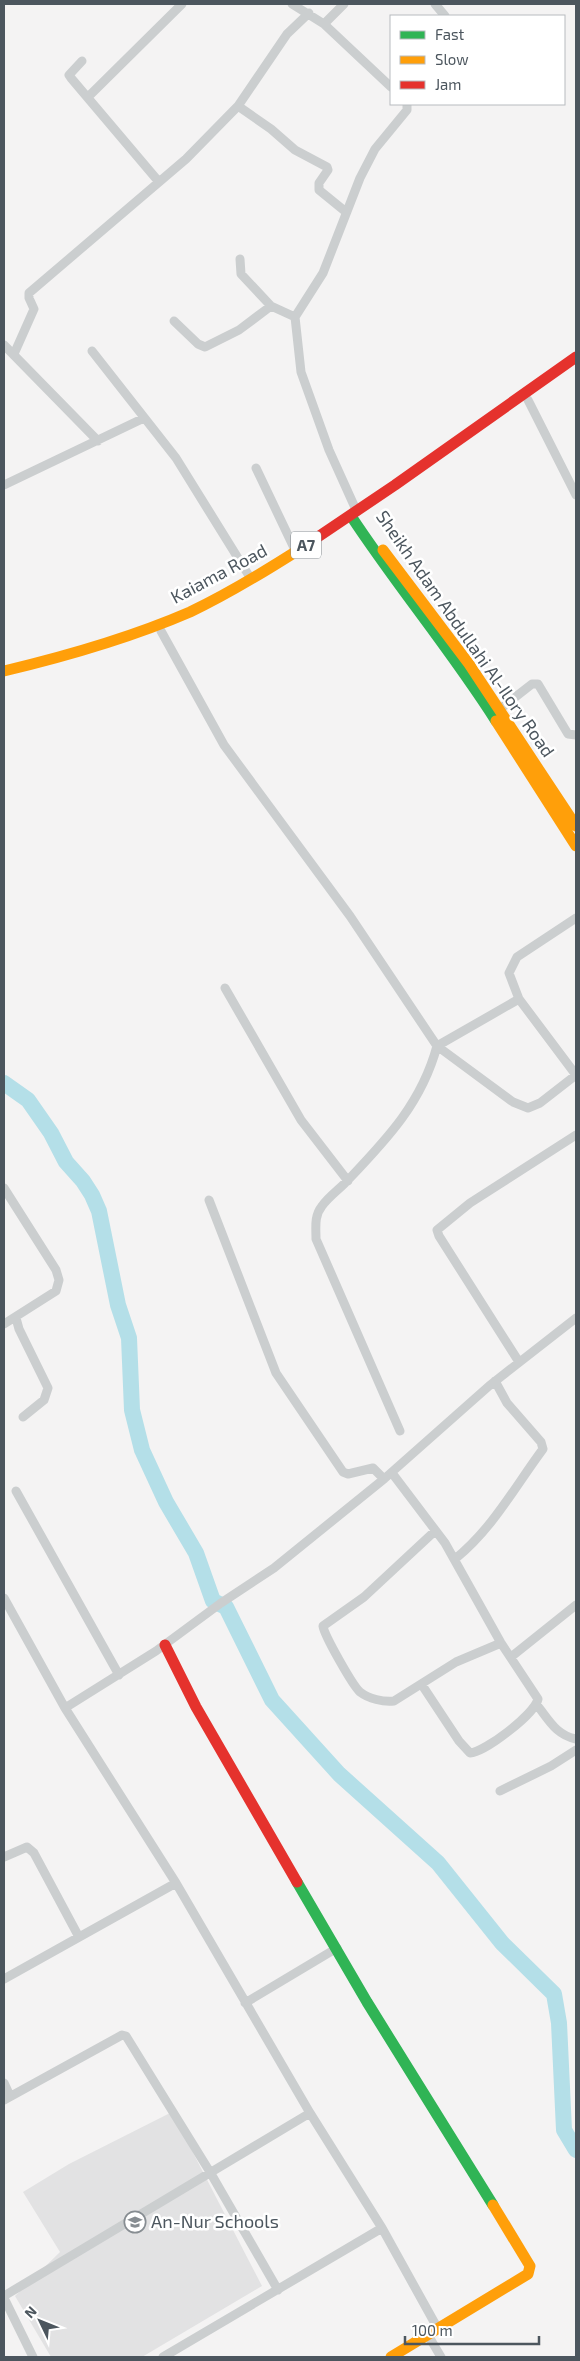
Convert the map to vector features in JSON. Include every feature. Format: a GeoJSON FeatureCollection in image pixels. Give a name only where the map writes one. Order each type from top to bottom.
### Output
{"type":"FeatureCollection","features":[{"type":"Feature","properties":{"kind":"main road","name":"Kaiama Road"},"geometry":{"type":"LineString","coordinates":[[4,671],[44,662],[150,628],[192,610],[252,579],[356,517],[576,357]]}},
{"type":"Feature","properties":{"kind":"main road","name":"Kaiama Road"},"geometry":{"type":"LineString","coordinates":[[4,680],[105,651],[161,631],[206,611],[263,581],[576,366]]}},
{"type":"Feature","properties":{"kind":"main road","name":"Sheikh Adam Abdullahi Al-Ilory Road"},"geometry":{"type":"LineString","coordinates":[[356,517],[469,664],[576,826]]}},
{"type":"Feature","properties":{"kind":"main road","name":"Sheikh Adam Abdullahi Al-Ilory Road"},"geometry":{"type":"LineString","coordinates":[[356,517],[385,567],[464,671],[576,846]]}},
{"type":"Feature","properties":{"kind":"main road"},"geometry":{"type":"LineString","coordinates":[[164,1645],[196,1707],[403,2063],[530,2266],[528,2274],[523,2278],[391,2357]]}},
{"type":"Feature","properties":{"kind":"street"},"geometry":{"type":"LineString","coordinates":[[88,97],[182,4]]}},
{"type":"Feature","properties":{"kind":"street"},"geometry":{"type":"LineString","coordinates":[[292,4],[324,24],[390,86]]}},
{"type":"Feature","properties":{"kind":"street"},"geometry":{"type":"LineString","coordinates":[[324,24],[344,4]]}},
{"type":"Feature","properties":{"kind":"street"},"geometry":{"type":"LineString","coordinates":[[436,4],[444,15]]}},
{"type":"Feature","properties":{"kind":"street"},"geometry":{"type":"LineString","coordinates":[[98,441],[7,350],[34,309],[29,293],[186,159],[238,106],[288,34],[309,13]]}},
{"type":"Feature","properties":{"kind":"street"},"geometry":{"type":"LineString","coordinates":[[82,61],[69,75],[159,182]]}},
{"type":"Feature","properties":{"kind":"street"},"geometry":{"type":"LineString","coordinates":[[356,517],[301,372],[295,317],[324,273],[346,212],[375,149],[407,110],[407,105]]}},
{"type":"Feature","properties":{"kind":"street"},"geometry":{"type":"LineString","coordinates":[[238,106],[271,129],[295,150],[327,167],[328,170],[319,183],[319,190],[346,212]]}},
{"type":"Feature","properties":{"kind":"street"},"geometry":{"type":"LineString","coordinates":[[240,260],[241,274],[271,306],[295,317]]}},
{"type":"Feature","properties":{"kind":"street"},"geometry":{"type":"LineString","coordinates":[[174,321],[198,344],[205,347],[239,330],[271,306]]}},
{"type":"Feature","properties":{"kind":"street"},"geometry":{"type":"LineString","coordinates":[[92,351],[176,458],[252,579]]}},
{"type":"Feature","properties":{"kind":"street"},"geometry":{"type":"LineString","coordinates":[[528,400],[576,495]]}},
{"type":"Feature","properties":{"kind":"street"},"geometry":{"type":"LineString","coordinates":[[4,485],[144,418]]}},
{"type":"Feature","properties":{"kind":"street"},"geometry":{"type":"LineString","coordinates":[[256,468],[296,552]]}},
{"type":"Feature","properties":{"kind":"street"},"geometry":{"type":"LineString","coordinates":[[161,631],[224,745],[350,916],[437,1046],[513,1102],[528,1108],[540,1103],[576,1075],[519,999],[509,974],[517,957],[576,918]]}},
{"type":"Feature","properties":{"kind":"street"},"geometry":{"type":"LineString","coordinates":[[500,709],[532,684],[538,684],[568,734],[576,735]]}},
{"type":"Feature","properties":{"kind":"street"},"geometry":{"type":"LineString","coordinates":[[225,988],[301,1120],[348,1181]]}},
{"type":"Feature","properties":{"kind":"street"},"geometry":{"type":"LineString","coordinates":[[400,1431],[316,1239],[316,1218],[322,1206],[348,1181],[411,1107],[428,1074],[437,1046],[519,999]]}},
{"type":"Feature","properties":{"kind":"street"},"geometry":{"type":"LineString","coordinates":[[519,1362],[438,1236],[437,1230],[470,1203],[576,1135]]}},
{"type":"Feature","properties":{"kind":"street"},"geometry":{"type":"LineString","coordinates":[[4,1188],[56,1270],[59,1280],[56,1291],[4,1324]]}},
{"type":"Feature","properties":{"kind":"street"},"geometry":{"type":"LineString","coordinates":[[209,1200],[276,1373],[344,1472],[348,1474],[373,1468],[384,1479]]}},
{"type":"Feature","properties":{"kind":"street"},"geometry":{"type":"LineString","coordinates":[[16,1318],[19,1329],[48,1388],[44,1400],[24,1417]]}},
{"type":"Feature","properties":{"kind":"street"},"geometry":{"type":"LineString","coordinates":[[65,1708],[164,1645],[221,1603],[274,1568],[384,1479],[495,1381],[576,1318]]}},
{"type":"Feature","properties":{"kind":"street"},"geometry":{"type":"LineString","coordinates":[[454,1559],[475,1542],[489,1526],[543,1449],[541,1442],[507,1403],[495,1381]]}},
{"type":"Feature","properties":{"kind":"street"},"geometry":{"type":"LineString","coordinates":[[392,1472],[454,1559],[501,1643],[538,1699],[537,1704],[519,1724],[480,1749],[470,1753],[459,1741],[422,1685]]}},
{"type":"Feature","properties":{"kind":"street"},"geometry":{"type":"LineString","coordinates":[[16,1490],[119,1675]]}},
{"type":"Feature","properties":{"kind":"street"},"geometry":{"type":"LineString","coordinates":[[435,1531],[364,1598],[323,1626],[352,1681],[360,1692],[378,1700],[394,1701],[456,1662],[501,1643]]}},
{"type":"Feature","properties":{"kind":"street"},"geometry":{"type":"LineString","coordinates":[[4,1598],[65,1708],[176,1883],[310,2113],[382,2228],[433,2332],[441,2357]]}},
{"type":"Feature","properties":{"kind":"street"},"geometry":{"type":"LineString","coordinates":[[511,1657],[576,1605]]}},
{"type":"Feature","properties":{"kind":"street"},"geometry":{"type":"LineString","coordinates":[[537,1704],[556,1730],[564,1736],[576,1739]]}},
{"type":"Feature","properties":{"kind":"street"},"geometry":{"type":"LineString","coordinates":[[500,1791],[550,1766],[576,1750]]}},
{"type":"Feature","properties":{"kind":"street"},"geometry":{"type":"LineString","coordinates":[[4,1857],[27,1847],[34,1853],[79,1936]]}},
{"type":"Feature","properties":{"kind":"street"},"geometry":{"type":"LineString","coordinates":[[4,1979],[176,1883]]}},
{"type":"Feature","properties":{"kind":"street"},"geometry":{"type":"LineString","coordinates":[[246,2003],[337,1948]]}},
{"type":"Feature","properties":{"kind":"street"},"geometry":{"type":"LineString","coordinates":[[4,2083],[7,2098],[122,2035],[126,2036],[210,2172],[278,2290]]}},
{"type":"Feature","properties":{"kind":"street"},"geometry":{"type":"LineString","coordinates":[[33,2357],[4,2297],[310,2113]]}},
{"type":"Feature","properties":{"kind":"street"},"geometry":{"type":"LineString","coordinates":[[163,2357],[382,2228]]}},
{"type":"Feature","properties":{"kind":"shaded area","name":"An-Nur Schools"},"geometry":{"type":"Polygon","coordinates":[[[172,2112],[262,2286],[142,2357],[51,2357],[15,2296],[60,2252],[23,2192],[69,2164],[172,2112]]]}},
{"type":"Feature","properties":{"kind":"waterway"},"geometry":{"type":"LineString","coordinates":[[4,1083],[28,1100],[51,1133],[66,1162],[83,1181],[92,1195],[99,1211],[118,1305],[129,1338],[132,1410],[142,1450],[166,1502],[196,1553],[213,1601],[226,1607],[272,1700],[339,1774],[438,1863],[502,1943],[554,1994],[559,2023],[564,2130],[576,2150]]}},
{"type":"Feature","properties":{"kind":"traffic: fast"},"geometry":{"type":"LineString","coordinates":[[351,516],[496,721]]}},
{"type":"Feature","properties":{"kind":"traffic: fast"},"geometry":{"type":"LineString","coordinates":[[297,1882],[367,2002],[493,2205]]}},
{"type":"Feature","properties":{"kind":"traffic: slow"},"geometry":{"type":"LineString","coordinates":[[4,671],[98,646],[190,612],[218,598],[300,549]]}},
{"type":"Feature","properties":{"kind":"traffic: slow"},"geometry":{"type":"LineString","coordinates":[[383,550],[469,664],[576,826]]}},
{"type":"Feature","properties":{"kind":"traffic: slow"},"geometry":{"type":"LineString","coordinates":[[496,721],[576,846]]}},
{"type":"Feature","properties":{"kind":"traffic: slow"},"geometry":{"type":"LineString","coordinates":[[391,2357],[528,2274],[530,2266],[493,2205]]}},
{"type":"Feature","properties":{"kind":"traffic: jam"},"geometry":{"type":"LineString","coordinates":[[300,549],[395,485],[576,357]]}},
{"type":"Feature","properties":{"kind":"traffic: jam"},"geometry":{"type":"LineString","coordinates":[[165,1645],[196,1707],[297,1882]]}},
{"type":"Feature","properties":{"kind":"place","name":"An-Nur Schools"},"geometry":{"type":"Point","coordinates":[135,2222]}}]}
